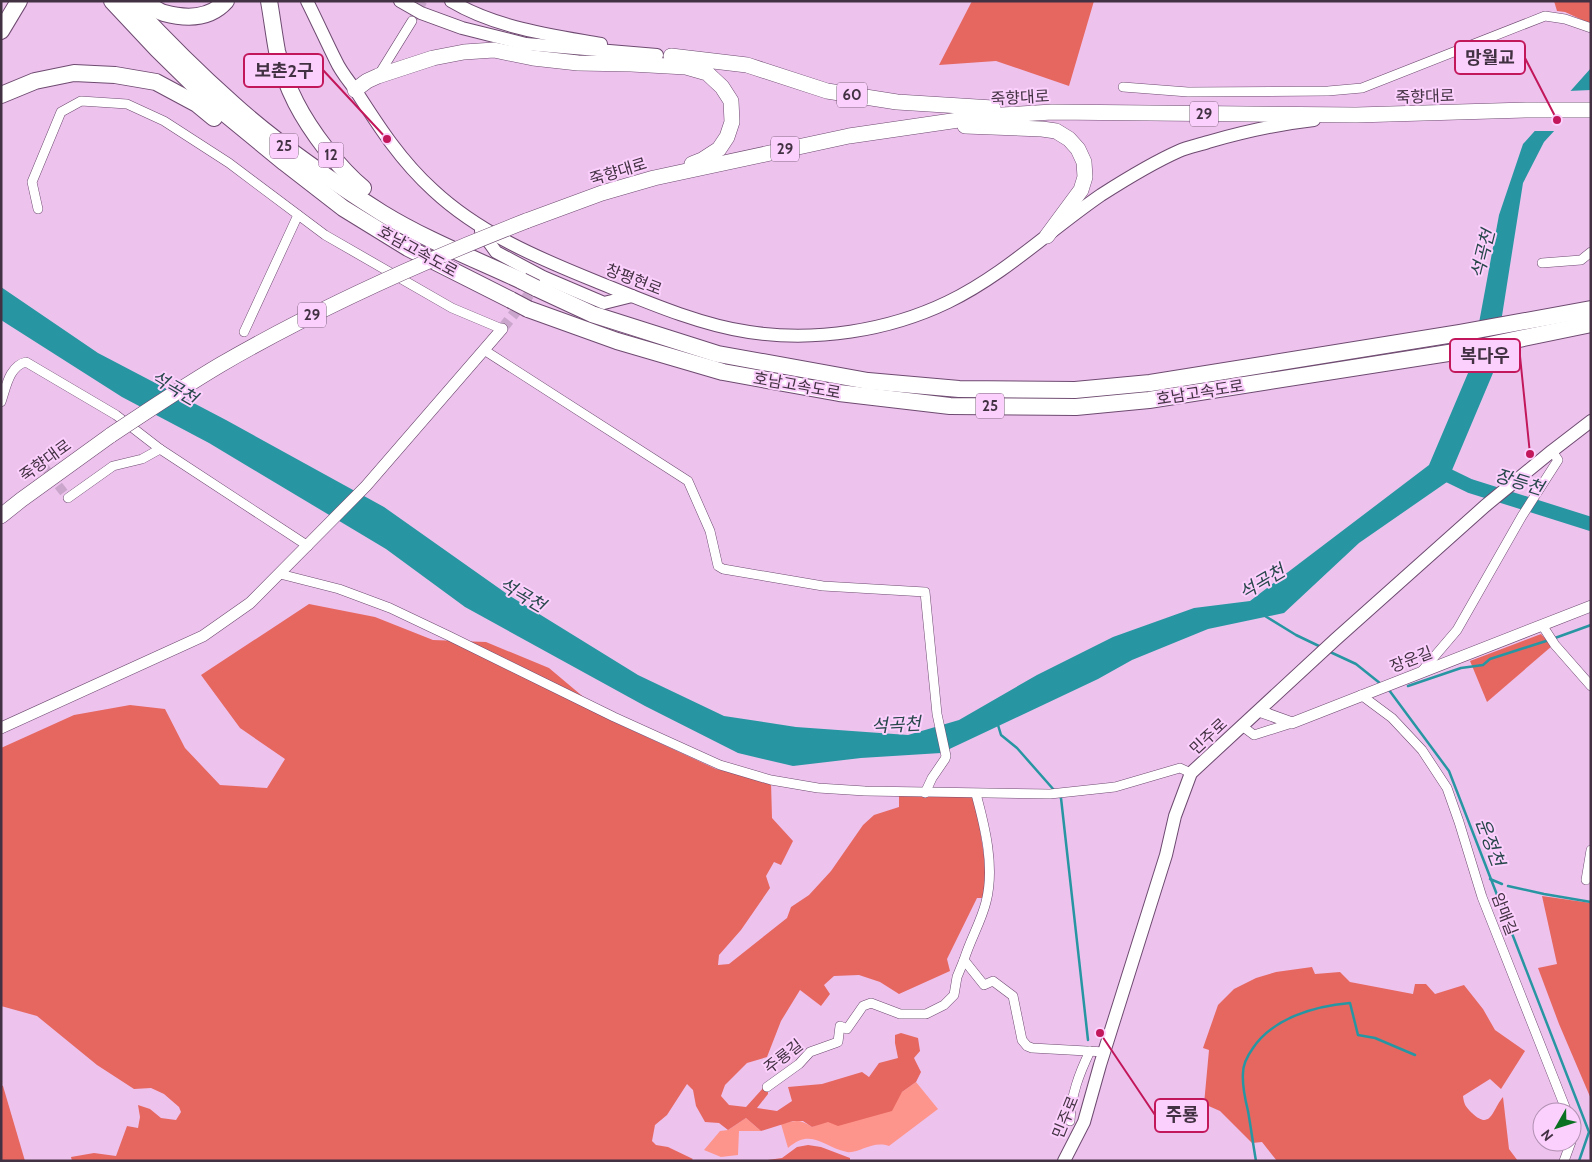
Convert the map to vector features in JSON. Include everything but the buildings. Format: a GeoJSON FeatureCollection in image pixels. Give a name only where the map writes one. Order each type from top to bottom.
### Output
{"type":"FeatureCollection","features":[{"type":"Feature","properties":{"kind":"highway"},"geometry":{"type":"LineString","coordinates":[[1,14],[9,1]]}},
{"type":"Feature","properties":{"kind":"highway"},"geometry":{"type":"LineString","coordinates":[[1,31],[19,1]]}},
{"type":"Feature","properties":{"kind":"highway","name":"호남고속도로"},"geometry":{"type":"LineString","coordinates":[[112,1],[212,103],[343,208],[408,248],[528,308],[617,341],[723,372],[839,393],[950,406],[1076,407],[1149,400],[1461,351],[1591,309]]}},
{"type":"Feature","properties":{"kind":"highway","name":"호남고속도로"},"geometry":{"type":"LineString","coordinates":[[129,1],[200,74],[233,104],[286,148],[383,213],[426,238],[466,254],[592,314],[718,354],[868,381],[959,389],[1075,390],[1150,383],[1460,333],[1591,324]]}},
{"type":"Feature","properties":{"kind":"highway"},"geometry":{"type":"LineString","coordinates":[[144,1],[163,12],[189,18],[210,14],[226,1]]}},
{"type":"Feature","properties":{"kind":"highway","name":"12"},"geometry":{"type":"LineString","coordinates":[[270,1],[277,49],[284,74],[302,115],[312,132],[346,175],[382,204],[466,254]]}},
{"type":"Feature","properties":{"kind":"highway"},"geometry":{"type":"LineString","coordinates":[[1,95],[35,81],[74,73],[116,75],[156,82],[197,104],[242,140],[285,163]]}},
{"type":"Feature","properties":{"kind":"main road","name":"창평현로"},"geometry":{"type":"LineString","coordinates":[[307,1],[338,64],[373,120],[395,150],[433,190],[464,216],[521,249],[553,264],[632,296],[711,323],[748,332],[779,335],[821,335],[861,330],[906,319],[948,302],[979,286],[1100,196],[1144,168],[1182,150],[1240,132],[1291,123],[1356,115]]}},
{"type":"Feature","properties":{"kind":"main road","name":"60"},"geometry":{"type":"LineString","coordinates":[[400,1],[421,13],[462,28],[526,44],[695,58],[747,65],[827,91],[897,102],[1052,112]]}},
{"type":"Feature","properties":{"kind":"main road"},"geometry":{"type":"LineString","coordinates":[[451,1],[492,20],[539,33],[657,56]]}},
{"type":"Feature","properties":{"kind":"main road"},"geometry":{"type":"LineString","coordinates":[[355,90],[378,76],[433,58],[464,52],[494,50],[533,58],[578,63],[686,67],[708,73],[722,87],[731,101],[732,122],[727,137],[719,149],[702,160],[654,178]]}},
{"type":"Feature","properties":{"kind":"main road","name":"죽향대로"},"geometry":{"type":"LineString","coordinates":[[1,516],[111,435],[219,366],[305,319],[407,270],[465,245],[602,193],[654,178],[811,144],[916,125],[986,116],[1052,112],[1356,115],[1591,110]]}},
{"type":"Feature","properties":{"kind":"main road"},"geometry":{"type":"LineString","coordinates":[[916,125],[1042,129],[1056,132],[1069,139],[1078,149],[1084,162],[1085,177],[1081,190],[1047,236]]}},
{"type":"Feature","properties":{"kind":"main road","name":"민주로"},"geometry":{"type":"LineString","coordinates":[[1064,1161],[1084,1122],[1166,855],[1176,816],[1191,773],[1336,639],[1485,506],[1591,421]]}},
{"type":"Feature","properties":{"kind":"street"},"geometry":{"type":"LineString","coordinates":[[1123,87],[1188,92],[1328,91],[1362,88],[1545,16],[1565,19],[1591,28]]}},
{"type":"Feature","properties":{"kind":"street"},"geometry":{"type":"LineString","coordinates":[[378,76],[412,21]]}},
{"type":"Feature","properties":{"kind":"street"},"geometry":{"type":"LineString","coordinates":[[1,728],[203,636],[250,604],[366,486],[502,329],[452,308],[325,235],[229,163],[164,121],[127,104],[81,101],[61,112],[32,182],[38,209]]}},
{"type":"Feature","properties":{"kind":"street"},"geometry":{"type":"LineString","coordinates":[[244,332],[298,215]]}},
{"type":"Feature","properties":{"kind":"street"},"geometry":{"type":"LineString","coordinates":[[1542,262],[1581,260],[1591,252]]}},
{"type":"Feature","properties":{"kind":"street"},"geometry":{"type":"LineString","coordinates":[[484,350],[688,481],[710,531],[718,566],[723,570],[824,586],[925,592],[938,721],[946,756],[924,793]]}},
{"type":"Feature","properties":{"kind":"street"},"geometry":{"type":"LineString","coordinates":[[1,402],[8,378],[20,364],[26,362],[116,416],[160,449],[308,546]]}},
{"type":"Feature","properties":{"kind":"street"},"geometry":{"type":"LineString","coordinates":[[68,498],[114,466],[142,459],[160,449]]}},
{"type":"Feature","properties":{"kind":"street"},"geometry":{"type":"LineString","coordinates":[[1420,672],[1457,630],[1522,516],[1558,460],[1552,451]]}},
{"type":"Feature","properties":{"kind":"street"},"geometry":{"type":"LineString","coordinates":[[280,574],[339,590],[390,608],[614,717],[720,765],[771,780],[818,788],[924,793],[1062,794],[1115,787],[1180,768],[1191,773]]}},
{"type":"Feature","properties":{"kind":"street","name":"장운길"},"geometry":{"type":"LineString","coordinates":[[1242,726],[1254,735],[1292,723],[1591,606]]}},
{"type":"Feature","properties":{"kind":"street"},"geometry":{"type":"LineString","coordinates":[[1542,625],[1555,645],[1591,686]]}},
{"type":"Feature","properties":{"kind":"street","name":"암매길"},"geometry":{"type":"LineString","coordinates":[[1365,694],[1392,718],[1422,750],[1447,788],[1482,897],[1563,1102]]}},
{"type":"Feature","properties":{"kind":"street"},"geometry":{"type":"LineString","coordinates":[[1259,712],[1292,723]]}},
{"type":"Feature","properties":{"kind":"street","name":"주룡길"},"geometry":{"type":"LineString","coordinates":[[767,1087],[798,1064],[810,1052],[838,1042],[840,1026],[847,1028],[863,1006],[871,1003],[900,1014],[926,1014],[944,1005],[954,995],[957,977],[986,903],[988,890],[988,857],[976,794]]}},
{"type":"Feature","properties":{"kind":"street"},"geometry":{"type":"LineString","coordinates":[[1586,880],[1591,850]]}},
{"type":"Feature","properties":{"kind":"street"},"geometry":{"type":"LineString","coordinates":[[964,960],[984,985],[993,980],[1013,996],[1022,1040],[1027,1046],[1032,1048],[1104,1052]]}},
{"type":"Feature","properties":{"kind":"street"},"geometry":{"type":"LineString","coordinates":[[1070,1121],[1074,1090],[1090,1051]]}},
{"type":"Feature","properties":{"kind":"shaded area"},"geometry":{"type":"Polygon","coordinates":[[[972,1],[1094,1],[1069,86],[996,61],[939,65],[972,1]]]}},
{"type":"Feature","properties":{"kind":"shaded area"},"geometry":{"type":"Polygon","coordinates":[[[1554,1],[1591,1],[1591,24],[1565,12],[1557,11],[1554,1]]]}},
{"type":"Feature","properties":{"kind":"shaded area"},"geometry":{"type":"Polygon","coordinates":[[[1591,68],[1591,91],[1544,142],[1523,183],[1493,373],[1447,482],[1359,543],[1284,613],[1208,629],[1132,660],[1098,679],[941,753],[861,758],[793,766],[738,753],[645,706],[465,607],[386,549],[209,443],[122,397],[1,320],[1,287],[98,353],[226,420],[384,507],[510,596],[638,675],[724,716],[796,727],[908,735],[959,720],[1037,675],[1113,637],[1194,608],[1250,601],[1429,465],[1471,366],[1499,215],[1523,144],[1591,68]]]}},
{"type":"Feature","properties":{"kind":"shaded area"},"geometry":{"type":"Polygon","coordinates":[[[309,604],[375,617],[433,640],[486,642],[549,668],[612,721],[716,769],[771,782],[772,818],[793,841],[781,865],[774,862],[766,876],[770,888],[741,930],[719,955],[718,965],[729,964],[787,918],[791,907],[809,895],[831,871],[863,825],[874,815],[899,807],[899,795],[975,797],[986,869],[984,898],[977,898],[947,959],[950,971],[899,994],[880,982],[859,975],[834,976],[824,985],[830,994],[821,1006],[800,990],[781,1021],[767,1057],[747,1063],[725,1085],[721,1096],[729,1105],[746,1107],[765,1086],[768,1094],[757,1108],[777,1111],[792,1101],[788,1087],[822,1084],[862,1072],[869,1077],[879,1063],[898,1058],[895,1035],[901,1033],[918,1038],[920,1051],[914,1058],[921,1072],[916,1082],[902,1092],[892,1111],[838,1126],[828,1122],[812,1127],[803,1121],[793,1121],[761,1131],[746,1118],[728,1130],[719,1123],[705,1122],[696,1106],[693,1090],[687,1084],[667,1115],[655,1125],[652,1141],[656,1145],[668,1147],[693,1159],[691,1161],[72,1161],[71,1157],[94,1153],[116,1156],[127,1126],[138,1128],[140,1117],[138,1105],[150,1109],[161,1118],[176,1120],[181,1112],[179,1107],[164,1094],[151,1088],[134,1089],[97,1065],[37,1016],[1,1006],[1,748],[74,715],[130,705],[165,709],[185,748],[220,785],[267,788],[285,759],[240,728],[201,675],[309,604]]]}},
{"type":"Feature","properties":{"kind":"shaded area"},"geometry":{"type":"Polygon","coordinates":[[[1541,634],[1552,646],[1487,702],[1470,661],[1541,634]]]}},
{"type":"Feature","properties":{"kind":"shaded area"},"geometry":{"type":"Polygon","coordinates":[[[1542,896],[1591,903],[1591,1099],[1559,1024],[1538,968],[1557,964],[1542,896]]]}},
{"type":"Feature","properties":{"kind":"shaded area"},"geometry":{"type":"Polygon","coordinates":[[[1312,967],[1315,974],[1340,972],[1350,982],[1413,994],[1415,984],[1426,984],[1435,994],[1464,985],[1483,1009],[1495,1030],[1525,1051],[1501,1089],[1490,1079],[1463,1096],[1468,1109],[1483,1120],[1490,1117],[1503,1097],[1509,1149],[1518,1161],[1277,1161],[1262,1142],[1252,1143],[1220,1111],[1204,1104],[1209,1050],[1203,1048],[1218,1005],[1234,989],[1256,978],[1276,972],[1312,967]]]}},
{"type":"Feature","properties":{"kind":"shaded area"},"geometry":{"type":"Polygon","coordinates":[[[916,1082],[938,1109],[889,1146],[877,1145],[847,1152],[818,1141],[804,1139],[788,1148],[781,1124],[798,1121],[812,1127],[902,1092],[916,1082]]]}},
{"type":"Feature","properties":{"kind":"shaded area"},"geometry":{"type":"Polygon","coordinates":[[[1,1085],[3,1086],[25,1161],[1,1161],[1,1085]]]}},
{"type":"Feature","properties":{"kind":"shaded area"},"geometry":{"type":"Polygon","coordinates":[[[746,1118],[761,1131],[739,1131],[738,1155],[721,1157],[704,1150],[720,1131],[728,1130],[746,1118]]]}},
{"type":"Feature","properties":{"kind":"shaded area"},"geometry":{"type":"Polygon","coordinates":[[[808,1145],[821,1147],[850,1158],[850,1161],[761,1161],[782,1158],[797,1147],[808,1145]]]}},
{"type":"Feature","properties":{"kind":"pier"},"geometry":{"type":"Polygon","coordinates":[[[1591,90],[1591,94],[1558,131],[1531,131],[1568,91],[1591,90]]]}},
{"type":"Feature","properties":{"kind":"waterway","name":"장등천"},"geometry":{"type":"LineString","coordinates":[[1437,470],[1470,486],[1591,524]]}},
{"type":"Feature","properties":{"kind":"waterway","name":"운정천"},"geometry":{"type":"LineString","coordinates":[[1265,616],[1296,635],[1321,647]]}},
{"type":"Feature","properties":{"kind":"waterway"},"geometry":{"type":"LineString","coordinates":[[1555,638],[1591,625]]}},
{"type":"Feature","properties":{"kind":"waterway"},"geometry":{"type":"LineString","coordinates":[[1408,686],[1461,668],[1483,665],[1490,659],[1546,641]]}},
{"type":"Feature","properties":{"kind":"waterway","name":"운정천"},"geometry":{"type":"LineString","coordinates":[[1328,651],[1356,664],[1381,684]]}},
{"type":"Feature","properties":{"kind":"waterway","name":"운정천"},"geometry":{"type":"LineString","coordinates":[[1389,690],[1449,771],[1589,1132],[1579,1161]]}},
{"type":"Feature","properties":{"kind":"waterway"},"geometry":{"type":"LineString","coordinates":[[998,725],[1001,735],[1017,748],[1054,790]]}},
{"type":"Feature","properties":{"kind":"waterway"},"geometry":{"type":"LineString","coordinates":[[1059,796],[1061,798],[1088,1040]]}},
{"type":"Feature","properties":{"kind":"waterway","name":"운정천"},"geometry":{"type":"LineString","coordinates":[[1490,879],[1502,884]]}},
{"type":"Feature","properties":{"kind":"waterway"},"geometry":{"type":"LineString","coordinates":[[1508,886],[1591,902]]}},
{"type":"Feature","properties":{"kind":"waterway"},"geometry":{"type":"LineString","coordinates":[[1256,1161],[1244,1092],[1243,1070],[1246,1060],[1261,1038],[1283,1021],[1323,1007],[1350,1003],[1358,1035],[1375,1038],[1415,1055]]}},
{"type":"Feature","properties":{"kind":"tunnel"},"geometry":{"type":"LineString","coordinates":[[412,21],[423,1]]}},
{"type":"Feature","properties":{"kind":"tunnel"},"geometry":{"type":"LineString","coordinates":[[502,329],[539,282]]}},
{"type":"Feature","properties":{"kind":"tunnel"},"geometry":{"type":"LineString","coordinates":[[42,464],[68,498]]}},
{"type":"Feature","properties":{"kind":"place","name":"망월교"},"geometry":{"type":"Point","coordinates":[1557,120]}},
{"type":"Feature","properties":{"kind":"place","name":"보촌2구"},"geometry":{"type":"Point","coordinates":[387,139]}},
{"type":"Feature","properties":{"kind":"place","name":"복다우"},"geometry":{"type":"Point","coordinates":[1530,454]}},
{"type":"Feature","properties":{"kind":"place","name":"주룡"},"geometry":{"type":"Point","coordinates":[1100,1033]}},
{"type":"Feature","properties":{"kind":"water label","name":"석곡천"},"geometry":{"type":"Point","coordinates":[1483,254]}},
{"type":"Feature","properties":{"kind":"water label","name":"석곡천"},"geometry":{"type":"Point","coordinates":[174,388]}},
{"type":"Feature","properties":{"kind":"water label","name":"석곡천"},"geometry":{"type":"Point","coordinates":[1262,582]}},
{"type":"Feature","properties":{"kind":"water label","name":"석곡천"},"geometry":{"type":"Point","coordinates":[522,595]}},
{"type":"Feature","properties":{"kind":"water label","name":"석곡천"},"geometry":{"type":"Point","coordinates":[896,725]}}]}
